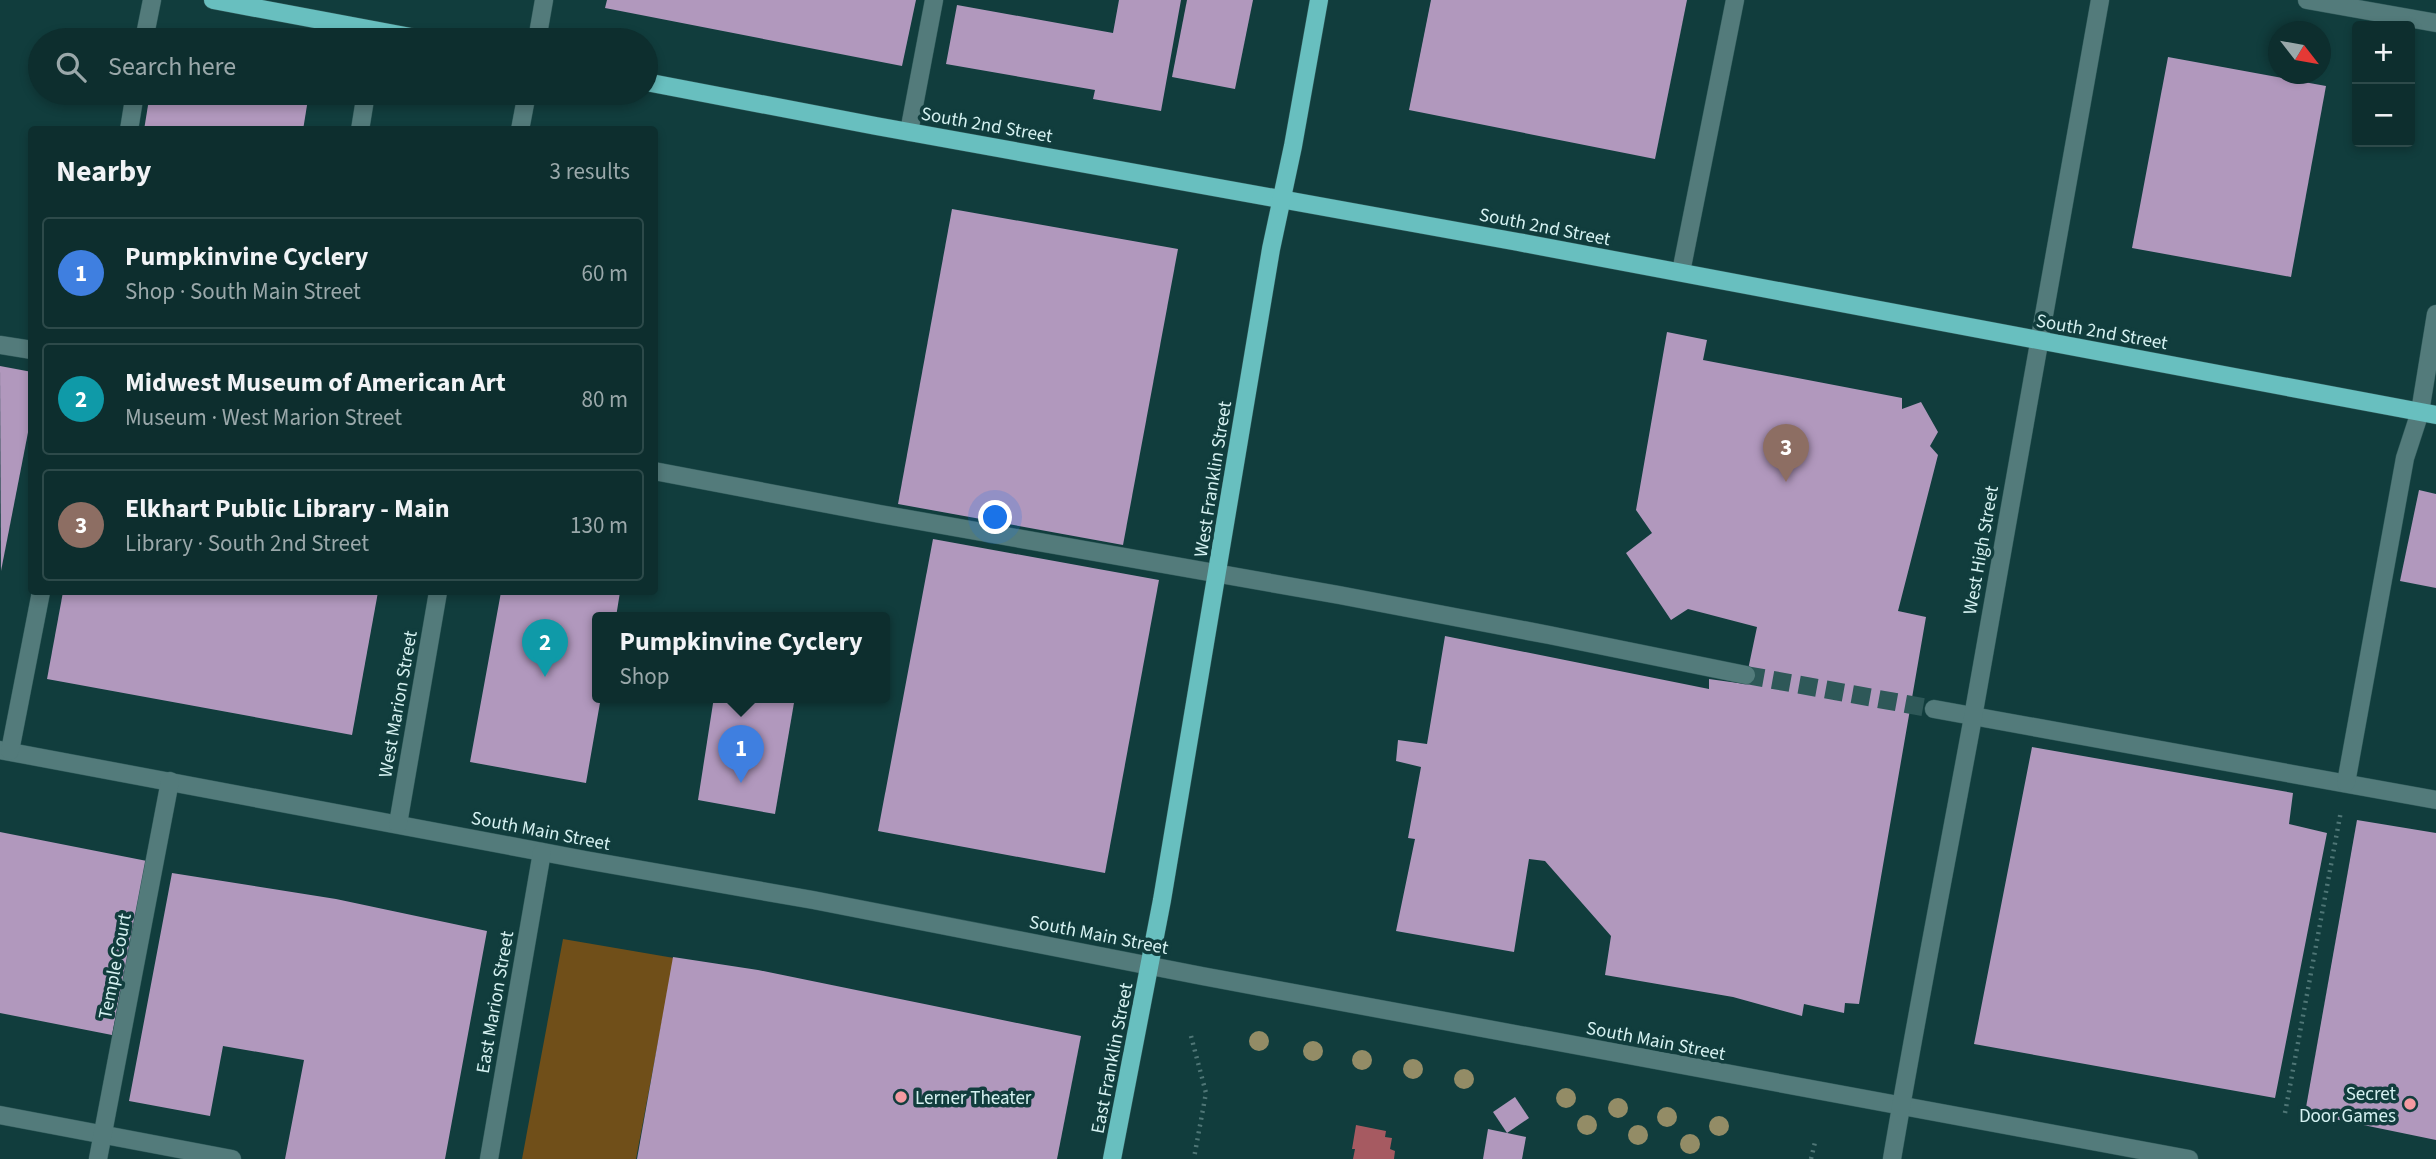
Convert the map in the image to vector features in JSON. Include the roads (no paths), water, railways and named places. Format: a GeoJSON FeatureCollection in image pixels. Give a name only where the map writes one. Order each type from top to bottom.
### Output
{"type":"FeatureCollection","features":[{"type":"Feature","properties":{"kind":"main road"},"geometry":{"type":"LineString","coordinates":[[213,0],[341,28]]}},
{"type":"Feature","properties":{"kind":"main road","name":"West Franklin Street"},"geometry":{"type":"LineString","coordinates":[[1150,965],[1281,198],[1319,0]]}},
{"type":"Feature","properties":{"kind":"main road","name":"South 2nd Street"},"geometry":{"type":"LineString","coordinates":[[658,84],[1681,272],[2428,413]]}},
{"type":"Feature","properties":{"kind":"main road","name":"East Franklin Street"},"geometry":{"type":"LineString","coordinates":[[1112,1159],[1150,965]]}},
{"type":"Feature","properties":{"kind":"street"},"geometry":{"type":"LineString","coordinates":[[146,28],[152,0]]}},
{"type":"Feature","properties":{"kind":"street"},"geometry":{"type":"LineString","coordinates":[[539,28],[544,0]]}},
{"type":"Feature","properties":{"kind":"street"},"geometry":{"type":"LineString","coordinates":[[909,132],[934,0]]}},
{"type":"Feature","properties":{"kind":"street"},"geometry":{"type":"LineString","coordinates":[[1681,272],[1735,0]]}},
{"type":"Feature","properties":{"kind":"street","name":"West High Street"},"geometry":{"type":"LineString","coordinates":[[1892,1159],[1911,1041],[1973,716],[2037,340],[2100,0]]}},
{"type":"Feature","properties":{"kind":"street"},"geometry":{"type":"LineString","coordinates":[[2307,0],[2436,23]]}},
{"type":"Feature","properties":{"kind":"street"},"geometry":{"type":"LineString","coordinates":[[130,126],[133,105]]}},
{"type":"Feature","properties":{"kind":"street"},"geometry":{"type":"LineString","coordinates":[[361,126],[364,105]]}},
{"type":"Feature","properties":{"kind":"street"},"geometry":{"type":"LineString","coordinates":[[521,126],[525,105]]}},
{"type":"Feature","properties":{"kind":"street"},"geometry":{"type":"LineString","coordinates":[[2346,783],[2405,458],[2428,413],[2436,314]]}},
{"type":"Feature","properties":{"kind":"street"},"geometry":{"type":"LineString","coordinates":[[0,345],[28,349]]}},
{"type":"Feature","properties":{"kind":"street"},"geometry":{"type":"LineString","coordinates":[[658,472],[1549,635],[1746,676]]}},
{"type":"Feature","properties":{"kind":"street"},"geometry":{"type":"LineString","coordinates":[[5,750],[40,595]]}},
{"type":"Feature","properties":{"kind":"street","name":"West Marion Street"},"geometry":{"type":"LineString","coordinates":[[398,824],[437,595]]}},
{"type":"Feature","properties":{"kind":"street"},"geometry":{"type":"LineString","coordinates":[[1934,709],[2436,800]]}},
{"type":"Feature","properties":{"kind":"street","name":"South Main Street"},"geometry":{"type":"LineString","coordinates":[[5,750],[2189,1159]]}},
{"type":"Feature","properties":{"kind":"street","name":"Temple Court"},"geometry":{"type":"LineString","coordinates":[[98,1159],[170,781]]}},
{"type":"Feature","properties":{"kind":"street","name":"East Marion Street"},"geometry":{"type":"LineString","coordinates":[[489,1159],[542,852]]}},
{"type":"Feature","properties":{"kind":"street"},"geometry":{"type":"LineString","coordinates":[[0,1115],[232,1159]]}},
{"type":"Feature","properties":{"kind":"tunnel"},"geometry":{"type":"LineString","coordinates":[[1746,675],[1934,709]]}},
{"type":"Feature","properties":{"kind":"place","name":"Elkhart Public Library - Main"},"geometry":{"type":"Point","coordinates":[1786,482]}},
{"type":"Feature","properties":{"kind":"place","name":"Midwest Museum of American Art"},"geometry":{"type":"Point","coordinates":[545,677]}},
{"type":"Feature","properties":{"kind":"place","name":"Pumpkinvine Cyclery"},"geometry":{"type":"Point","coordinates":[741,783]}},
{"type":"Feature","properties":{"kind":"place","name":"Lerner Theater"},"geometry":{"type":"Point","coordinates":[901,1097]}},
{"type":"Feature","properties":{"kind":"place","name":"Secret Door Games"},"geometry":{"type":"Point","coordinates":[2410,1104]}}]}
